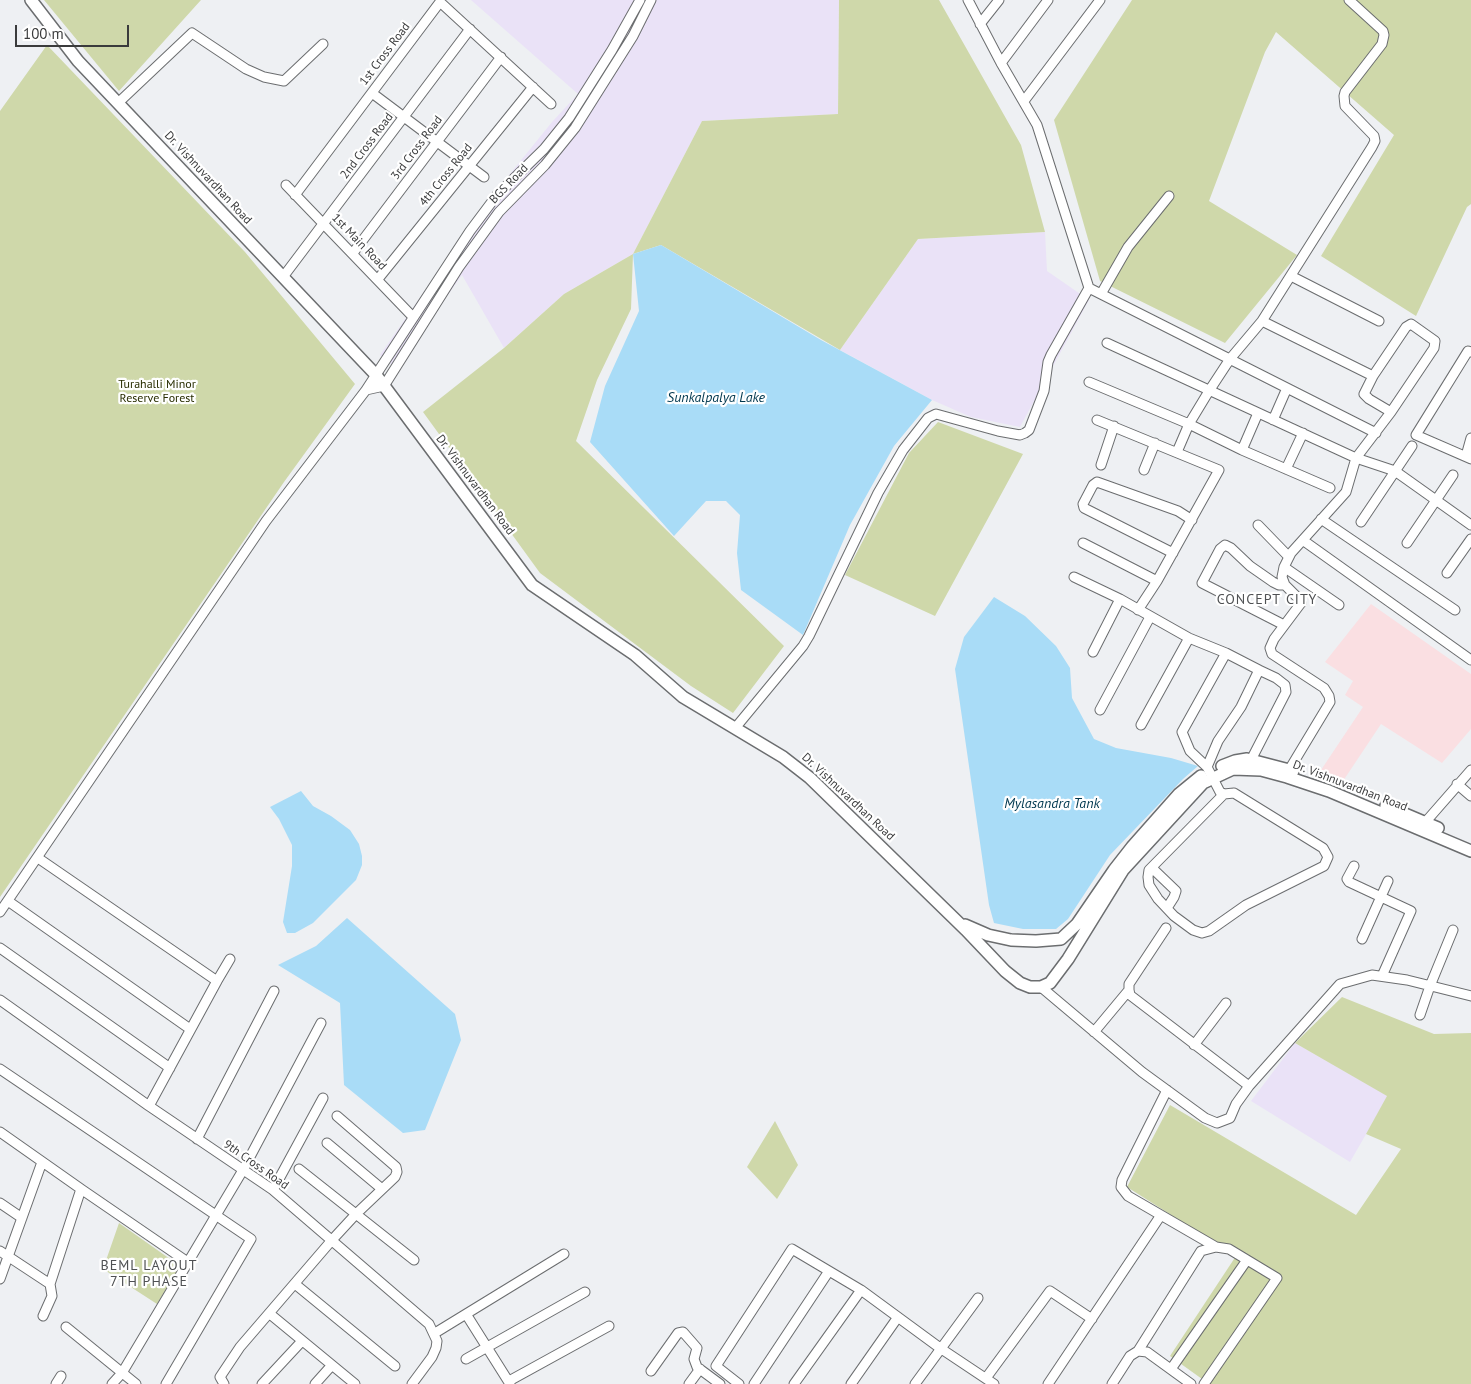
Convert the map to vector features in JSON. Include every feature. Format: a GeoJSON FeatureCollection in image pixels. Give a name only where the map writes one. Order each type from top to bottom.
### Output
{"type":"FeatureCollection","features":[{"type":"Feature","properties":{"kind":"main road","name":"Dr. Vishnuvardhan Road"},"geometry":{"type":"LineString","coordinates":[[31,0],[78,60],[376,375],[532,585],[635,655],[683,696],[783,757],[810,778],[955,919],[1005,971],[1020,983],[1030,987],[1041,987],[1050,982],[1068,959],[1123,870],[1210,772],[1249,769],[1287,776],[1422,825],[1471,851]]}},
{"type":"Feature","properties":{"kind":"main road","name":"Dr. Vishnuvardhan Road"},"geometry":{"type":"LineString","coordinates":[[955,919],[976,930],[1011,940],[1036,942],[1061,939],[1077,924],[1132,847],[1179,794],[1210,772],[1235,761],[1251,760],[1334,784],[1471,846]]}},
{"type":"Feature","properties":{"kind":"street","name":"BGS Road"},"geometry":{"type":"LineString","coordinates":[[0,912],[266,520],[366,390],[413,316],[487,208],[544,149],[569,118],[616,44],[640,0]]}},
{"type":"Feature","properties":{"kind":"street","name":"BGS Road"},"geometry":{"type":"LineString","coordinates":[[384,386],[459,267],[499,212],[545,165],[575,128],[633,36],[651,0]]}},
{"type":"Feature","properties":{"kind":"street"},"geometry":{"type":"LineString","coordinates":[[968,0],[1001,63],[1037,125],[1089,288],[1376,433]]}},
{"type":"Feature","properties":{"kind":"street"},"geometry":{"type":"LineString","coordinates":[[980,24],[999,0]]}},
{"type":"Feature","properties":{"kind":"street"},"geometry":{"type":"LineString","coordinates":[[1001,63],[1048,0]]}},
{"type":"Feature","properties":{"kind":"street"},"geometry":{"type":"LineString","coordinates":[[1024,101],[1100,0]]}},
{"type":"Feature","properties":{"kind":"street"},"geometry":{"type":"LineString","coordinates":[[1178,452],[1189,424],[1209,390],[1230,359],[1262,321],[1375,141],[1374,136],[1345,106],[1344,96],[1345,92],[1382,44],[1384,35],[1383,31],[1349,0]]}},
{"type":"Feature","properties":{"kind":"street","name":"1st Cross Road"},"geometry":{"type":"LineString","coordinates":[[295,195],[440,2],[552,104]]}},
{"type":"Feature","properties":{"kind":"street","name":"2nd Cross Road"},"geometry":{"type":"LineString","coordinates":[[283,277],[470,29]]}},
{"type":"Feature","properties":{"kind":"street"},"geometry":{"type":"LineString","coordinates":[[118,103],[192,33],[246,69],[264,77],[284,81],[323,44]]}},
{"type":"Feature","properties":{"kind":"street","name":"3rd Cross Road"},"geometry":{"type":"LineString","coordinates":[[353,253],[501,57]]}},
{"type":"Feature","properties":{"kind":"street","name":"4th Cross Road"},"geometry":{"type":"LineString","coordinates":[[378,279],[533,87]]}},
{"type":"Feature","properties":{"kind":"street"},"geometry":{"type":"LineString","coordinates":[[372,93],[484,177]]}},
{"type":"Feature","properties":{"kind":"street","name":"1st Main Road"},"geometry":{"type":"LineString","coordinates":[[286,185],[413,316]]}},
{"type":"Feature","properties":{"kind":"street"},"geometry":{"type":"LineString","coordinates":[[1101,294],[1128,247],[1169,196]]}},
{"type":"Feature","properties":{"kind":"street"},"geometry":{"type":"LineString","coordinates":[[1291,276],[1379,321]]}},
{"type":"Feature","properties":{"kind":"street"},"geometry":{"type":"LineString","coordinates":[[736,727],[803,646],[878,493],[903,450],[928,418],[936,414],[998,431],[1020,435],[1025,433],[1044,391],[1048,362],[1051,355],[1089,288]]}},
{"type":"Feature","properties":{"kind":"street"},"geometry":{"type":"LineString","coordinates":[[1262,321],[1373,376]]}},
{"type":"Feature","properties":{"kind":"street"},"geometry":{"type":"LineString","coordinates":[[1289,770],[1330,702],[1324,688],[1272,654],[1270,648],[1274,639],[1300,603],[1298,598],[1285,585],[1282,577],[1284,567],[1289,557],[1346,492],[1356,458],[1391,412],[1434,348],[1435,341],[1411,324],[1406,327],[1373,376],[1364,394],[1391,412]]}},
{"type":"Feature","properties":{"kind":"street"},"geometry":{"type":"LineString","coordinates":[[1107,343],[1356,458],[1395,470],[1471,525]]}},
{"type":"Feature","properties":{"kind":"street"},"geometry":{"type":"LineString","coordinates":[[1471,352],[1468,351],[1416,435],[1468,458],[1471,438]]}},
{"type":"Feature","properties":{"kind":"street"},"geometry":{"type":"LineString","coordinates":[[1088,382],[1189,424],[1242,450],[1330,488]]}},
{"type":"Feature","properties":{"kind":"street"},"geometry":{"type":"LineString","coordinates":[[366,390],[384,386]]}},
{"type":"Feature","properties":{"kind":"street"},"geometry":{"type":"LineString","coordinates":[[1273,420],[1287,388]]}},
{"type":"Feature","properties":{"kind":"street"},"geometry":{"type":"LineString","coordinates":[[1242,450],[1258,413]]}},
{"type":"Feature","properties":{"kind":"street"},"geometry":{"type":"LineString","coordinates":[[1097,420],[1219,470],[1157,581],[1138,610]]}},
{"type":"Feature","properties":{"kind":"street"},"geometry":{"type":"LineString","coordinates":[[1101,465],[1114,426]]}},
{"type":"Feature","properties":{"kind":"street"},"geometry":{"type":"LineString","coordinates":[[1286,469],[1303,434]]}},
{"type":"Feature","properties":{"kind":"street"},"geometry":{"type":"LineString","coordinates":[[1144,470],[1155,443]]}},
{"type":"Feature","properties":{"kind":"street"},"geometry":{"type":"LineString","coordinates":[[1361,522],[1412,446]]}},
{"type":"Feature","properties":{"kind":"street"},"geometry":{"type":"LineString","coordinates":[[1407,543],[1453,475]]}},
{"type":"Feature","properties":{"kind":"street"},"geometry":{"type":"LineString","coordinates":[[1173,553],[1084,508],[1083,504],[1093,485],[1097,482],[1178,510],[1192,520]]}},
{"type":"Feature","properties":{"kind":"street"},"geometry":{"type":"LineString","coordinates":[[1321,519],[1454,610]]}},
{"type":"Feature","properties":{"kind":"street"},"geometry":{"type":"LineString","coordinates":[[1258,525],[1289,557]]}},
{"type":"Feature","properties":{"kind":"street"},"geometry":{"type":"LineString","coordinates":[[1447,573],[1471,539]]}},
{"type":"Feature","properties":{"kind":"street"},"geometry":{"type":"LineString","coordinates":[[1304,541],[1471,660]]}},
{"type":"Feature","properties":{"kind":"street"},"geometry":{"type":"LineString","coordinates":[[1083,544],[1157,581]]}},
{"type":"Feature","properties":{"kind":"street"},"geometry":{"type":"LineString","coordinates":[[1284,625],[1202,583],[1220,549],[1225,545],[1273,582],[1285,585]]}},
{"type":"Feature","properties":{"kind":"street"},"geometry":{"type":"LineString","coordinates":[[1284,567],[1339,605]]}},
{"type":"Feature","properties":{"kind":"street"},"geometry":{"type":"LineString","coordinates":[[1074,577],[1120,599],[1189,638],[1226,653],[1276,678],[1285,685],[1286,692],[1251,760]]}},
{"type":"Feature","properties":{"kind":"street"},"geometry":{"type":"LineString","coordinates":[[1093,652],[1120,599]]}},
{"type":"Feature","properties":{"kind":"street"},"geometry":{"type":"LineString","coordinates":[[1100,710],[1150,616]]}},
{"type":"Feature","properties":{"kind":"street"},"geometry":{"type":"LineString","coordinates":[[1141,725],[1189,638]]}},
{"type":"Feature","properties":{"kind":"street"},"geometry":{"type":"LineString","coordinates":[[1224,794],[1220,792],[1210,772],[1190,751],[1182,732],[1226,653]]}},
{"type":"Feature","properties":{"kind":"street"},"geometry":{"type":"LineString","coordinates":[[1210,772],[1218,741],[1241,707],[1259,670]]}},
{"type":"Feature","properties":{"kind":"street"},"geometry":{"type":"LineString","coordinates":[[1422,825],[1471,770]]}},
{"type":"Feature","properties":{"kind":"street"},"geometry":{"type":"LineString","coordinates":[[1459,785],[1471,776]]}},
{"type":"Feature","properties":{"kind":"street"},"geometry":{"type":"LineString","coordinates":[[1459,785],[1471,796]]}},
{"type":"Feature","properties":{"kind":"street"},"geometry":{"type":"LineString","coordinates":[[1234,793],[1323,848],[1328,857],[1324,866],[1246,905],[1209,931],[1202,933],[1193,930],[1174,916],[1158,899],[1149,885],[1148,877],[1152,868],[1224,794],[1234,793]]}},
{"type":"Feature","properties":{"kind":"street"},"geometry":{"type":"LineString","coordinates":[[38,858],[217,981]]}},
{"type":"Feature","properties":{"kind":"street"},"geometry":{"type":"LineString","coordinates":[[1354,866],[1347,879],[1348,882],[1411,911],[1382,976]]}},
{"type":"Feature","properties":{"kind":"street"},"geometry":{"type":"LineString","coordinates":[[1152,868],[1176,891],[1167,908]]}},
{"type":"Feature","properties":{"kind":"street"},"geometry":{"type":"LineString","coordinates":[[1362,939],[1388,881]]}},
{"type":"Feature","properties":{"kind":"street"},"geometry":{"type":"LineString","coordinates":[[8,901],[190,1029]]}},
{"type":"Feature","properties":{"kind":"street"},"geometry":{"type":"LineString","coordinates":[[1166,928],[1129,984],[1129,990],[1135,999],[1249,1086]]}},
{"type":"Feature","properties":{"kind":"street"},"geometry":{"type":"LineString","coordinates":[[1420,1015],[1453,930]]}},
{"type":"Feature","properties":{"kind":"street"},"geometry":{"type":"LineString","coordinates":[[0,948],[170,1068]]}},
{"type":"Feature","properties":{"kind":"street"},"geometry":{"type":"LineString","coordinates":[[149,1106],[230,959]]}},
{"type":"Feature","properties":{"kind":"street"},"geometry":{"type":"LineString","coordinates":[[1041,987],[1167,1090],[1204,1118],[1217,1123],[1230,1118],[1236,1104],[1249,1086],[1340,984],[1372,975],[1407,980],[1469,995],[1471,986]]}},
{"type":"Feature","properties":{"kind":"street"},"geometry":{"type":"LineString","coordinates":[[1094,1032],[1129,990]]}},
{"type":"Feature","properties":{"kind":"street"},"geometry":{"type":"LineString","coordinates":[[197,1139],[274,991]]}},
{"type":"Feature","properties":{"kind":"street","name":"9th Cross Road"},"geometry":{"type":"LineString","coordinates":[[0,1000],[149,1106],[273,1190],[429,1324],[435,1332]]}},
{"type":"Feature","properties":{"kind":"street"},"geometry":{"type":"LineString","coordinates":[[1194,1045],[1226,1003]]}},
{"type":"Feature","properties":{"kind":"street"},"geometry":{"type":"LineString","coordinates":[[112,1384],[122,1374],[244,1170],[321,1023]]}},
{"type":"Feature","properties":{"kind":"street"},"geometry":{"type":"LineString","coordinates":[[0,1069],[251,1239],[166,1384]]}},
{"type":"Feature","properties":{"kind":"street"},"geometry":{"type":"LineString","coordinates":[[1167,1090],[1122,1180],[1121,1186],[1128,1196],[1216,1247],[1229,1249],[1277,1278],[1204,1384]]}},
{"type":"Feature","properties":{"kind":"street"},"geometry":{"type":"LineString","coordinates":[[273,1190],[323,1098]]}},
{"type":"Feature","properties":{"kind":"street"},"geometry":{"type":"LineString","coordinates":[[224,1384],[220,1377],[240,1347],[332,1240],[395,1177],[396,1167],[337,1116]]}},
{"type":"Feature","properties":{"kind":"street"},"geometry":{"type":"LineString","coordinates":[[0,1132],[189,1263]]}},
{"type":"Feature","properties":{"kind":"street"},"geometry":{"type":"LineString","coordinates":[[326,1142],[382,1189]]}},
{"type":"Feature","properties":{"kind":"street"},"geometry":{"type":"LineString","coordinates":[[0,1278],[4,1254],[22,1218],[42,1162]]}},
{"type":"Feature","properties":{"kind":"street"},"geometry":{"type":"LineString","coordinates":[[300,1169],[414,1260]]}},
{"type":"Feature","properties":{"kind":"street"},"geometry":{"type":"LineString","coordinates":[[43,1316],[52,1296],[50,1284],[81,1189]]}},
{"type":"Feature","properties":{"kind":"street"},"geometry":{"type":"LineString","coordinates":[[0,1203],[22,1218]]}},
{"type":"Feature","properties":{"kind":"street"},"geometry":{"type":"LineString","coordinates":[[1048,1384],[1161,1215]]}},
{"type":"Feature","properties":{"kind":"street"},"geometry":{"type":"LineString","coordinates":[[1112,1384],[1130,1356],[1138,1351],[1201,1251],[1216,1247]]}},
{"type":"Feature","properties":{"kind":"street"},"geometry":{"type":"LineString","coordinates":[[739,1384],[716,1366],[792,1249],[860,1290],[940,1348],[994,1384]]}},
{"type":"Feature","properties":{"kind":"street"},"geometry":{"type":"LineString","coordinates":[[4,1254],[50,1284]]}},
{"type":"Feature","properties":{"kind":"street"},"geometry":{"type":"LineString","coordinates":[[412,1384],[432,1357],[436,1348],[438,1341],[435,1332],[564,1254]]}},
{"type":"Feature","properties":{"kind":"street"},"geometry":{"type":"LineString","coordinates":[[1171,1369],[1247,1260]]}},
{"type":"Feature","properties":{"kind":"street"},"geometry":{"type":"LineString","coordinates":[[754,1384],[829,1271]]}},
{"type":"Feature","properties":{"kind":"street"},"geometry":{"type":"LineString","coordinates":[[295,1284],[395,1366]]}},
{"type":"Feature","properties":{"kind":"street"},"geometry":{"type":"LineString","coordinates":[[794,1384],[860,1290]]}},
{"type":"Feature","properties":{"kind":"street"},"geometry":{"type":"LineString","coordinates":[[986,1378],[1050,1291],[1092,1318]]}},
{"type":"Feature","properties":{"kind":"street"},"geometry":{"type":"LineString","coordinates":[[466,1359],[585,1292]]}},
{"type":"Feature","properties":{"kind":"street"},"geometry":{"type":"LineString","coordinates":[[915,1384],[978,1298]]}},
{"type":"Feature","properties":{"kind":"street"},"geometry":{"type":"LineString","coordinates":[[270,1314],[355,1384]]}},
{"type":"Feature","properties":{"kind":"street"},"geometry":{"type":"LineString","coordinates":[[466,1314],[509,1383],[609,1326]]}},
{"type":"Feature","properties":{"kind":"street"},"geometry":{"type":"LineString","coordinates":[[851,1384],[898,1317]]}},
{"type":"Feature","properties":{"kind":"street"},"geometry":{"type":"LineString","coordinates":[[66,1327],[136,1384]]}},
{"type":"Feature","properties":{"kind":"street"},"geometry":{"type":"LineString","coordinates":[[651,1371],[680,1332],[684,1332],[697,1348],[694,1361],[697,1367],[720,1384]]}},
{"type":"Feature","properties":{"kind":"street"},"geometry":{"type":"LineString","coordinates":[[262,1384],[302,1341]]}},
{"type":"Feature","properties":{"kind":"street"},"geometry":{"type":"LineString","coordinates":[[1138,1351],[1147,1352],[1192,1384]]}},
{"type":"Feature","properties":{"kind":"street"},"geometry":{"type":"LineString","coordinates":[[315,1384],[332,1365]]}},
{"type":"Feature","properties":{"kind":"street"},"geometry":{"type":"LineString","coordinates":[[689,1384],[700,1369]]}},
{"type":"Feature","properties":{"kind":"street"},"geometry":{"type":"LineString","coordinates":[[56,1384],[61,1376]]}},
{"type":"Feature","properties":{"kind":"shaded area"},"geometry":{"type":"Polygon","coordinates":[[[471,0],[839,0],[838,114],[702,121],[633,254],[564,294],[504,348],[462,275],[396,368],[380,355],[484,206],[552,122],[578,94],[471,0]]]}},
{"type":"Feature","properties":{"kind":"shaded area"},"geometry":{"type":"Polygon","coordinates":[[[1045,232],[1047,271],[1089,300],[1020,427],[971,417],[932,400],[840,350],[918,239],[1045,232]]]}},
{"type":"Feature","properties":{"kind":"shaded area"},"geometry":{"type":"Polygon","coordinates":[[[1371,604],[1471,674],[1471,729],[1442,763],[1381,724],[1343,781],[1319,773],[1363,707],[1345,695],[1353,681],[1325,662],[1371,604]]]}},
{"type":"Feature","properties":{"kind":"shaded area"},"geometry":{"type":"Polygon","coordinates":[[[1295,1043],[1388,1096],[1350,1162],[1251,1101],[1295,1043]]]}},
{"type":"Feature","properties":{"kind":"green space"},"geometry":{"type":"Polygon","coordinates":[[[44,0],[201,0],[119,91],[44,0]]]}},
{"type":"Feature","properties":{"kind":"green space"},"geometry":{"type":"Polygon","coordinates":[[[839,0],[939,0],[1021,145],[1045,232],[918,239],[840,350],[661,245],[633,254],[702,121],[838,114],[839,0]]]}},
{"type":"Feature","properties":{"kind":"green space"},"geometry":{"type":"Polygon","coordinates":[[[1132,0],[1471,0],[1471,204],[1467,207],[1416,316],[1321,256],[1394,135],[1276,32],[1265,52],[1209,201],[1297,255],[1225,343],[1100,281],[1054,120],[1132,0]]]}},
{"type":"Feature","properties":{"kind":"green space","name":"Turahalli Minor Reserve Forest"},"geometry":{"type":"Polygon","coordinates":[[[47,45],[245,252],[355,384],[284,482],[0,897],[0,111],[47,45]]]}},
{"type":"Feature","properties":{"kind":"green space"},"geometry":{"type":"Polygon","coordinates":[[[633,254],[631,309],[597,380],[576,441],[784,646],[733,713],[691,686],[540,573],[423,412],[504,348],[564,294],[633,254]]]}},
{"type":"Feature","properties":{"kind":"green space"},"geometry":{"type":"Polygon","coordinates":[[[938,422],[1023,454],[935,616],[845,575],[909,453],[938,422]]]}},
{"type":"Feature","properties":{"kind":"green space"},"geometry":{"type":"Polygon","coordinates":[[[1342,997],[1434,1034],[1471,1033],[1471,1384],[1209,1384],[1170,1356],[1236,1256],[1127,1187],[1170,1105],[1356,1215],[1401,1149],[1366,1134],[1387,1096],[1295,1043],[1342,997]]]}},
{"type":"Feature","properties":{"kind":"green space"},"geometry":{"type":"Polygon","coordinates":[[[775,1121],[798,1165],[777,1199],[747,1167],[775,1121]]]}},
{"type":"Feature","properties":{"kind":"green space"},"geometry":{"type":"Polygon","coordinates":[[[119,1223],[180,1266],[157,1304],[103,1269],[119,1223]]]}},
{"type":"Feature","properties":{"kind":"water","name":"Sunkalpalya Lake"},"geometry":{"type":"Polygon","coordinates":[[[661,245],[821,340],[932,400],[894,446],[850,525],[803,635],[741,590],[737,553],[740,515],[726,501],[706,501],[674,536],[590,442],[605,386],[639,311],[633,254],[661,245]]]}},
{"type":"Feature","properties":{"kind":"water","name":"Mylasandra Tank"},"geometry":{"type":"Polygon","coordinates":[[[994,597],[1025,616],[1056,646],[1070,668],[1072,698],[1094,739],[1116,748],[1171,758],[1198,766],[1183,779],[1110,855],[1068,919],[1056,929],[1023,929],[994,923],[989,905],[955,669],[964,637],[994,597]]]}},
{"type":"Feature","properties":{"kind":"water"},"geometry":{"type":"Polygon","coordinates":[[[301,791],[313,806],[350,830],[359,844],[362,865],[356,880],[313,923],[295,933],[287,933],[283,922],[292,866],[292,845],[279,819],[270,807],[301,791]]]}},
{"type":"Feature","properties":{"kind":"water"},"geometry":{"type":"Polygon","coordinates":[[[347,918],[455,1014],[461,1040],[425,1130],[403,1133],[344,1085],[340,1003],[278,965],[316,946],[347,918]]]}},
{"type":"Feature","properties":{"kind":"district","name":"CONCEPT CITY"},"geometry":{"type":"Point","coordinates":[1267,600]}},
{"type":"Feature","properties":{"kind":"district","name":"BEML LAYOUT 7TH PHASE"},"geometry":{"type":"Point","coordinates":[149,1274]}}]}
